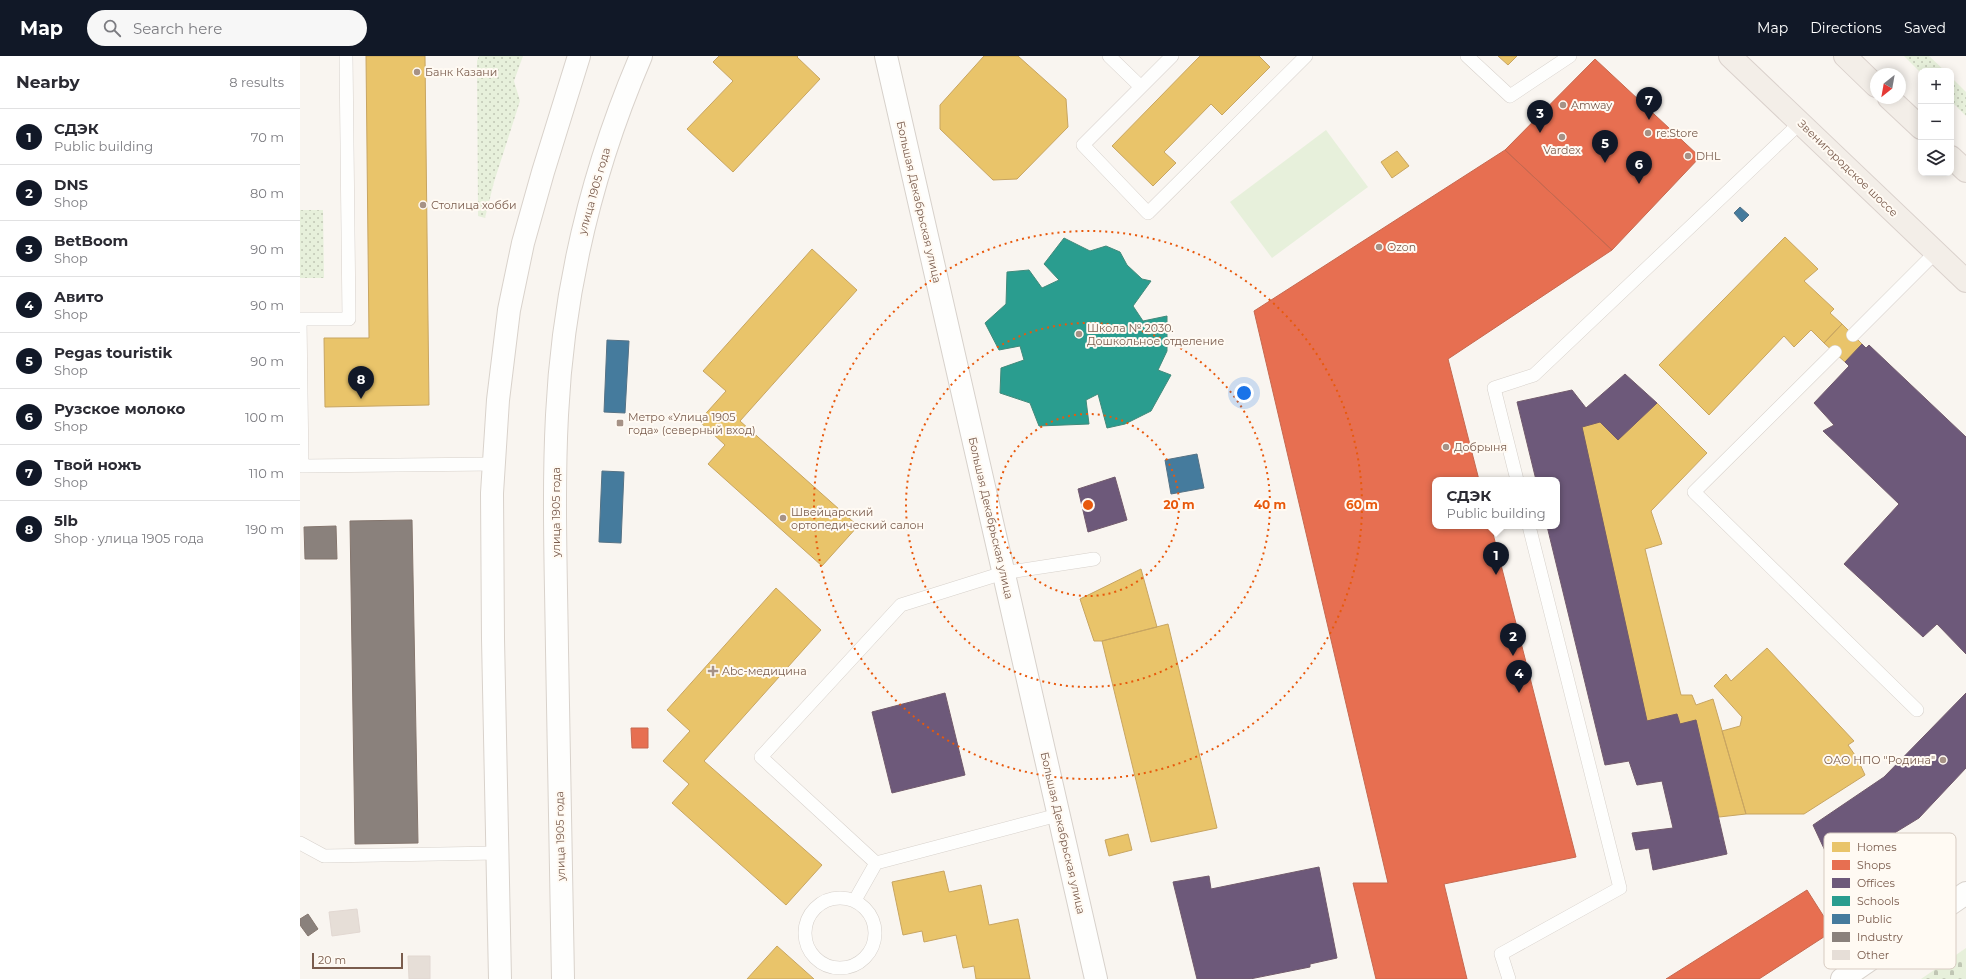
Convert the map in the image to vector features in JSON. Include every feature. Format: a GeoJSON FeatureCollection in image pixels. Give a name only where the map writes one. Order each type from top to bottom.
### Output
{"type":"FeatureCollection","features":[{"type":"Feature","properties":{"kind":"main road"},"geometry":{"type":"LineString","coordinates":[[500,979],[493,632],[492,493],[498,400],[509,310],[523,243],[542,172],[579,56]]}},
{"type":"Feature","properties":{"kind":"main road","name":"улица 1905 года"},"geometry":{"type":"LineString","coordinates":[[563,979],[555,513],[556,416],[561,355],[573,272],[595,180],[626,91],[641,56]]}},
{"type":"Feature","properties":{"kind":"main road","name":"Большая Декабрьская улица"},"geometry":{"type":"LineString","coordinates":[[886,56],[1096,979]]}},
{"type":"Feature","properties":{"kind":"main road","name":"Звенигородское шоссе"},"geometry":{"type":"LineString","coordinates":[[1730,56],[1966,281]]}},
{"type":"Feature","properties":{"kind":"main road"},"geometry":{"type":"LineString","coordinates":[[1845,56],[1870,80]]}},
{"type":"Feature","properties":{"kind":"main road"},"geometry":{"type":"LineString","coordinates":[[1895,104],[1918,125]]}},
{"type":"Feature","properties":{"kind":"main road"},"geometry":{"type":"LineString","coordinates":[[1954,160],[1966,171]]}},
{"type":"Feature","properties":{"kind":"main road"},"geometry":{"type":"LineString","coordinates":[[1956,900],[1966,893]]}},
{"type":"Feature","properties":{"kind":"main road"},"geometry":{"type":"LineString","coordinates":[[1842,979],[1856,969]]}},
{"type":"Feature","properties":{"kind":"lane"},"geometry":{"type":"LineString","coordinates":[[346,56],[349,319],[300,319],[302,466],[494,464]]}},
{"type":"Feature","properties":{"kind":"lane"},"geometry":{"type":"LineString","coordinates":[[1109,56],[1141,87]]}},
{"type":"Feature","properties":{"kind":"lane"},"geometry":{"type":"LineString","coordinates":[[1172,56],[1083,145],[1148,213],[1306,56]]}},
{"type":"Feature","properties":{"kind":"lane"},"geometry":{"type":"LineString","coordinates":[[1467,56],[1510,96],[1570,56]]}},
{"type":"Feature","properties":{"kind":"lane"},"geometry":{"type":"LineString","coordinates":[[1516,477],[1494,388],[1534,375],[1800,123]]}},
{"type":"Feature","properties":{"kind":"lane"},"geometry":{"type":"LineString","coordinates":[[1853,335],[1936,252]]}},
{"type":"Feature","properties":{"kind":"lane"},"geometry":{"type":"LineString","coordinates":[[1835,352],[1694,492],[1917,710]]}},
{"type":"Feature","properties":{"kind":"lane"},"geometry":{"type":"LineString","coordinates":[[1509,979],[1501,954],[1620,888],[1530,529]]}},
{"type":"Feature","properties":{"kind":"lane"},"geometry":{"type":"LineString","coordinates":[[876,863],[761,757],[901,605],[1003,573],[1094,559]]}},
{"type":"Feature","properties":{"kind":"lane"},"geometry":{"type":"LineString","coordinates":[[855,900],[876,863],[1058,815]]}},
{"type":"Feature","properties":{"kind":"lane"},"geometry":{"type":"LineString","coordinates":[[300,843],[324,856],[497,853]]}},
{"type":"Feature","properties":{"kind":"lane"},"geometry":{"type":"LineString","coordinates":[[844,897],[855,900],[866,908],[872,918],[876,930],[872,948],[869,954],[860,962],[848,967],[836,968],[824,965],[814,957],[807,947],[804,935],[805,922],[811,912],[820,903],[831,898],[844,897]]}},
{"type":"Feature","properties":{"kind":"green space"},"geometry":{"type":"Polygon","coordinates":[[[479,56],[523,56],[514,81],[520,101],[494,182],[485,218],[478,216],[477,61],[479,56]]]}},
{"type":"Feature","properties":{"kind":"green space"},"geometry":{"type":"Polygon","coordinates":[[[1904,56],[1929,56],[1942,68],[1918,68],[1918,70],[1904,56]]]}},
{"type":"Feature","properties":{"kind":"green space"},"geometry":{"type":"Polygon","coordinates":[[[1954,80],[1966,92],[1966,116],[1954,104],[1954,80]]]}},
{"type":"Feature","properties":{"kind":"green space"},"geometry":{"type":"Polygon","coordinates":[[[1326,130],[1368,187],[1272,258],[1230,202],[1326,130]]]}},
{"type":"Feature","properties":{"kind":"green space"},"geometry":{"type":"Polygon","coordinates":[[[300,210],[323,210],[324,278],[300,278],[300,210]]]}},
{"type":"Feature","properties":{"kind":"green space"},"geometry":{"type":"Polygon","coordinates":[[[1966,948],[1966,979],[1921,979],[1936,969],[1956,969],[1956,955],[1966,948]]]}},
{"type":"Feature","properties":{"kind":"building: Homes"},"geometry":{"type":"Polygon","coordinates":[[[366,56],[425,56],[429,405],[325,407],[324,338],[369,338],[366,56]]]}},
{"type":"Feature","properties":{"kind":"building: Homes"},"geometry":{"type":"Polygon","coordinates":[[[719,56],[798,56],[797,57],[820,79],[733,172],[687,129],[733,81],[713,62],[719,56]]]}},
{"type":"Feature","properties":{"kind":"building: Homes"},"geometry":{"type":"Polygon","coordinates":[[[984,56],[1018,56],[1066,99],[1068,127],[1017,179],[993,180],[940,129],[940,105],[984,56]]]}},
{"type":"Feature","properties":{"kind":"building: Homes"},"geometry":{"type":"Polygon","coordinates":[[[1200,56],[1259,56],[1270,67],[1222,115],[1211,104],[1164,152],[1176,163],[1153,186],[1112,146],[1200,56]]]}},
{"type":"Feature","properties":{"kind":"building: Homes"},"geometry":{"type":"Polygon","coordinates":[[[1498,56],[1517,56],[1508,65],[1498,56]]]}},
{"type":"Feature","properties":{"kind":"building: Homes"},"geometry":{"type":"Polygon","coordinates":[[[1397,151],[1409,166],[1392,178],[1381,162],[1397,151]]]}},
{"type":"Feature","properties":{"kind":"building: Homes"},"geometry":{"type":"Polygon","coordinates":[[[1785,237],[1818,269],[1804,281],[1834,309],[1830,313],[1842,324],[1824,343],[1811,330],[1794,347],[1784,336],[1709,415],[1659,365],[1785,237]]]}},
{"type":"Feature","properties":{"kind":"building: Homes"},"geometry":{"type":"Polygon","coordinates":[[[812,249],[857,290],[740,421],[858,526],[822,566],[708,464],[725,445],[699,421],[726,391],[703,371],[812,249]]]}},
{"type":"Feature","properties":{"kind":"building: Homes"},"geometry":{"type":"Polygon","coordinates":[[[1842,324],[1862,344],[1845,362],[1824,343],[1842,324]]]}},
{"type":"Feature","properties":{"kind":"building: Homes"},"geometry":{"type":"Polygon","coordinates":[[[1657,403],[1707,453],[1651,511],[1662,544],[1645,549],[1681,695],[1692,695],[1696,705],[1713,699],[1746,814],[1719,817],[1696,720],[1680,724],[1677,714],[1647,721],[1582,427],[1600,422],[1618,440],[1657,403]]]}},
{"type":"Feature","properties":{"kind":"building: Homes"},"geometry":{"type":"Polygon","coordinates":[[[1141,569],[1157,627],[1102,641],[1094,641],[1080,599],[1141,569]]]}},
{"type":"Feature","properties":{"kind":"building: Homes"},"geometry":{"type":"Polygon","coordinates":[[[776,588],[821,630],[704,761],[822,865],[786,905],[672,803],[689,784],[663,761],[690,731],[667,710],[776,588]]]}},
{"type":"Feature","properties":{"kind":"building: Homes"},"geometry":{"type":"Polygon","coordinates":[[[1168,624],[1217,828],[1151,842],[1102,641],[1168,624]]]}},
{"type":"Feature","properties":{"kind":"building: Homes"},"geometry":{"type":"Polygon","coordinates":[[[1767,648],[1854,741],[1848,745],[1857,758],[1865,775],[1804,814],[1746,814],[1722,731],[1740,726],[1742,717],[1714,686],[1726,674],[1731,681],[1767,648]]]}},
{"type":"Feature","properties":{"kind":"building: Homes"},"geometry":{"type":"Polygon","coordinates":[[[1128,834],[1132,850],[1109,856],[1105,840],[1128,834]]]}},
{"type":"Feature","properties":{"kind":"building: Homes"},"geometry":{"type":"Polygon","coordinates":[[[944,871],[949,892],[981,885],[989,925],[1018,919],[1030,979],[976,979],[974,966],[963,968],[956,935],[924,942],[922,931],[903,935],[892,882],[944,871]]]}},
{"type":"Feature","properties":{"kind":"building: Homes"},"geometry":{"type":"Polygon","coordinates":[[[777,946],[814,979],[747,979],[777,946]]]}},
{"type":"Feature","properties":{"kind":"building: Shops"},"geometry":{"type":"Polygon","coordinates":[[[1595,59],[1700,157],[1612,250],[1505,150],[1595,59]]]}},
{"type":"Feature","properties":{"kind":"building: Shops"},"geometry":{"type":"Polygon","coordinates":[[[1505,150],[1612,250],[1448,359],[1478,477],[1432,477],[1432,529],[1492,529],[1576,857],[1444,884],[1467,979],[1376,979],[1353,883],[1388,883],[1254,311],[1505,150]]]}},
{"type":"Feature","properties":{"kind":"building: Shops"},"geometry":{"type":"Polygon","coordinates":[[[631,728],[648,728],[648,748],[632,748],[631,728]]]}},
{"type":"Feature","properties":{"kind":"building: Shops"},"geometry":{"type":"Polygon","coordinates":[[[1807,890],[1824,917],[1824,937],[1759,979],[1666,979],[1807,890]]]}},
{"type":"Feature","properties":{"kind":"building: Offices"},"geometry":{"type":"Polygon","coordinates":[[[1862,344],[1866,348],[1869,345],[1966,437],[1966,654],[1937,624],[1923,637],[1844,564],[1899,504],[1823,431],[1834,425],[1814,403],[1849,366],[1845,362],[1862,344]]]}},
{"type":"Feature","properties":{"kind":"building: Offices"},"geometry":{"type":"Polygon","coordinates":[[[1625,374],[1657,403],[1618,440],[1600,422],[1582,427],[1647,721],[1677,714],[1680,724],[1696,720],[1727,854],[1653,870],[1649,848],[1636,850],[1632,833],[1673,828],[1662,781],[1637,785],[1629,761],[1605,765],[1548,529],[1560,529],[1560,477],[1535,477],[1517,402],[1572,390],[1586,408],[1625,374]]]}},
{"type":"Feature","properties":{"kind":"building: Offices"},"geometry":{"type":"Polygon","coordinates":[[[1115,477],[1127,520],[1088,532],[1078,489],[1115,477]]]}},
{"type":"Feature","properties":{"kind":"building: Offices"},"geometry":{"type":"Polygon","coordinates":[[[945,693],[965,775],[892,793],[872,712],[945,693]]]}},
{"type":"Feature","properties":{"kind":"building: Offices"},"geometry":{"type":"Polygon","coordinates":[[[1966,693],[1966,768],[1919,818],[1894,833],[1824,833],[1824,849],[1813,825],[1884,777],[1966,693]]]}},
{"type":"Feature","properties":{"kind":"building: Offices"},"geometry":{"type":"Polygon","coordinates":[[[1319,867],[1337,958],[1310,964],[1310,967],[1250,979],[1197,979],[1173,882],[1209,876],[1211,889],[1319,867]]]}},
{"type":"Feature","properties":{"kind":"building: Schools","name":"Школа № 2030. Дошкольное отделение"},"geometry":{"type":"Polygon","coordinates":[[[1064,238],[1090,251],[1106,246],[1120,252],[1127,265],[1142,279],[1151,281],[1133,306],[1143,321],[1167,316],[1167,351],[1158,370],[1171,375],[1151,411],[1125,424],[1107,428],[1098,394],[1086,400],[1089,424],[1039,426],[1030,403],[1000,393],[1001,368],[1024,360],[1020,346],[999,350],[985,323],[1006,304],[1007,272],[1029,270],[1042,288],[1059,280],[1044,264],[1064,238]]]}},
{"type":"Feature","properties":{"kind":"building: Public"},"geometry":{"type":"Polygon","coordinates":[[[1740,207],[1749,215],[1742,222],[1734,213],[1740,207]]]}},
{"type":"Feature","properties":{"kind":"building: Public"},"geometry":{"type":"Polygon","coordinates":[[[607,340],[629,341],[625,413],[604,412],[607,340]]]}},
{"type":"Feature","properties":{"kind":"building: Public"},"geometry":{"type":"Polygon","coordinates":[[[1197,454],[1204,488],[1171,494],[1165,460],[1197,454]]]}},
{"type":"Feature","properties":{"kind":"building: Public"},"geometry":{"type":"Polygon","coordinates":[[[602,471],[624,472],[621,543],[599,542],[602,471]]]}},
{"type":"Feature","properties":{"kind":"building: Industry"},"geometry":{"type":"Polygon","coordinates":[[[412,520],[418,843],[355,844],[350,521],[412,520]]]}},
{"type":"Feature","properties":{"kind":"building: Industry"},"geometry":{"type":"Polygon","coordinates":[[[336,526],[337,559],[305,559],[304,527],[336,526]]]}},
{"type":"Feature","properties":{"kind":"building: Industry"},"geometry":{"type":"Polygon","coordinates":[[[308,914],[318,929],[308,936],[300,925],[300,919],[308,914]]]}},
{"type":"Feature","properties":{"kind":"building: Other"},"geometry":{"type":"Polygon","coordinates":[[[357,909],[360,932],[332,936],[329,912],[357,909]]]}},
{"type":"Feature","properties":{"kind":"building: Other"},"geometry":{"type":"Polygon","coordinates":[[[408,956],[430,956],[430,979],[409,979],[408,956]]]}},
{"type":"Feature","properties":{"kind":"place","name":"Банк Казани"},"geometry":{"type":"Point","coordinates":[417,72]}},
{"type":"Feature","properties":{"kind":"place","name":"Amway"},"geometry":{"type":"Point","coordinates":[1563,105]}},
{"type":"Feature","properties":{"kind":"place","name":"Твой ножъ"},"geometry":{"type":"Point","coordinates":[1649,120]}},
{"type":"Feature","properties":{"kind":"place","name":"BetBoom"},"geometry":{"type":"Point","coordinates":[1540,133]}},
{"type":"Feature","properties":{"kind":"place","name":"re:Store"},"geometry":{"type":"Point","coordinates":[1648,133]}},
{"type":"Feature","properties":{"kind":"place","name":"Vardex"},"geometry":{"type":"Point","coordinates":[1562,137]}},
{"type":"Feature","properties":{"kind":"place","name":"DHL"},"geometry":{"type":"Point","coordinates":[1688,156]}},
{"type":"Feature","properties":{"kind":"place","name":"Pegas touristik"},"geometry":{"type":"Point","coordinates":[1605,163]}},
{"type":"Feature","properties":{"kind":"place","name":"Рузское молоко"},"geometry":{"type":"Point","coordinates":[1639,184]}},
{"type":"Feature","properties":{"kind":"place","name":"Столица хобби"},"geometry":{"type":"Point","coordinates":[423,205]}},
{"type":"Feature","properties":{"kind":"place","name":"Ozon"},"geometry":{"type":"Point","coordinates":[1379,247]}},
{"type":"Feature","properties":{"kind":"place","name":"Школа № 2030. Дошкольное отделение"},"geometry":{"type":"Point","coordinates":[1079,334]}},
{"type":"Feature","properties":{"kind":"place","name":"5lb"},"geometry":{"type":"Point","coordinates":[361,399]}},
{"type":"Feature","properties":{"kind":"place","name":"Метро «Улица 1905 года» (северный вход)"},"geometry":{"type":"Point","coordinates":[620,423]}},
{"type":"Feature","properties":{"kind":"place","name":"Добрыня"},"geometry":{"type":"Point","coordinates":[1446,447]}},
{"type":"Feature","properties":{"kind":"place","name":"Швейцарский ортопедический салон"},"geometry":{"type":"Point","coordinates":[783,518]}},
{"type":"Feature","properties":{"kind":"place","name":"СДЭК"},"geometry":{"type":"Point","coordinates":[1496,575]}},
{"type":"Feature","properties":{"kind":"place","name":"DNS"},"geometry":{"type":"Point","coordinates":[1513,656]}},
{"type":"Feature","properties":{"kind":"place","name":"Abc-медицина"},"geometry":{"type":"Point","coordinates":[713,671]}},
{"type":"Feature","properties":{"kind":"place","name":"Авито"},"geometry":{"type":"Point","coordinates":[1519,693]}},
{"type":"Feature","properties":{"kind":"place","name":"ОАО НПО \"Родина\""},"geometry":{"type":"Point","coordinates":[1943,760]}}]}
